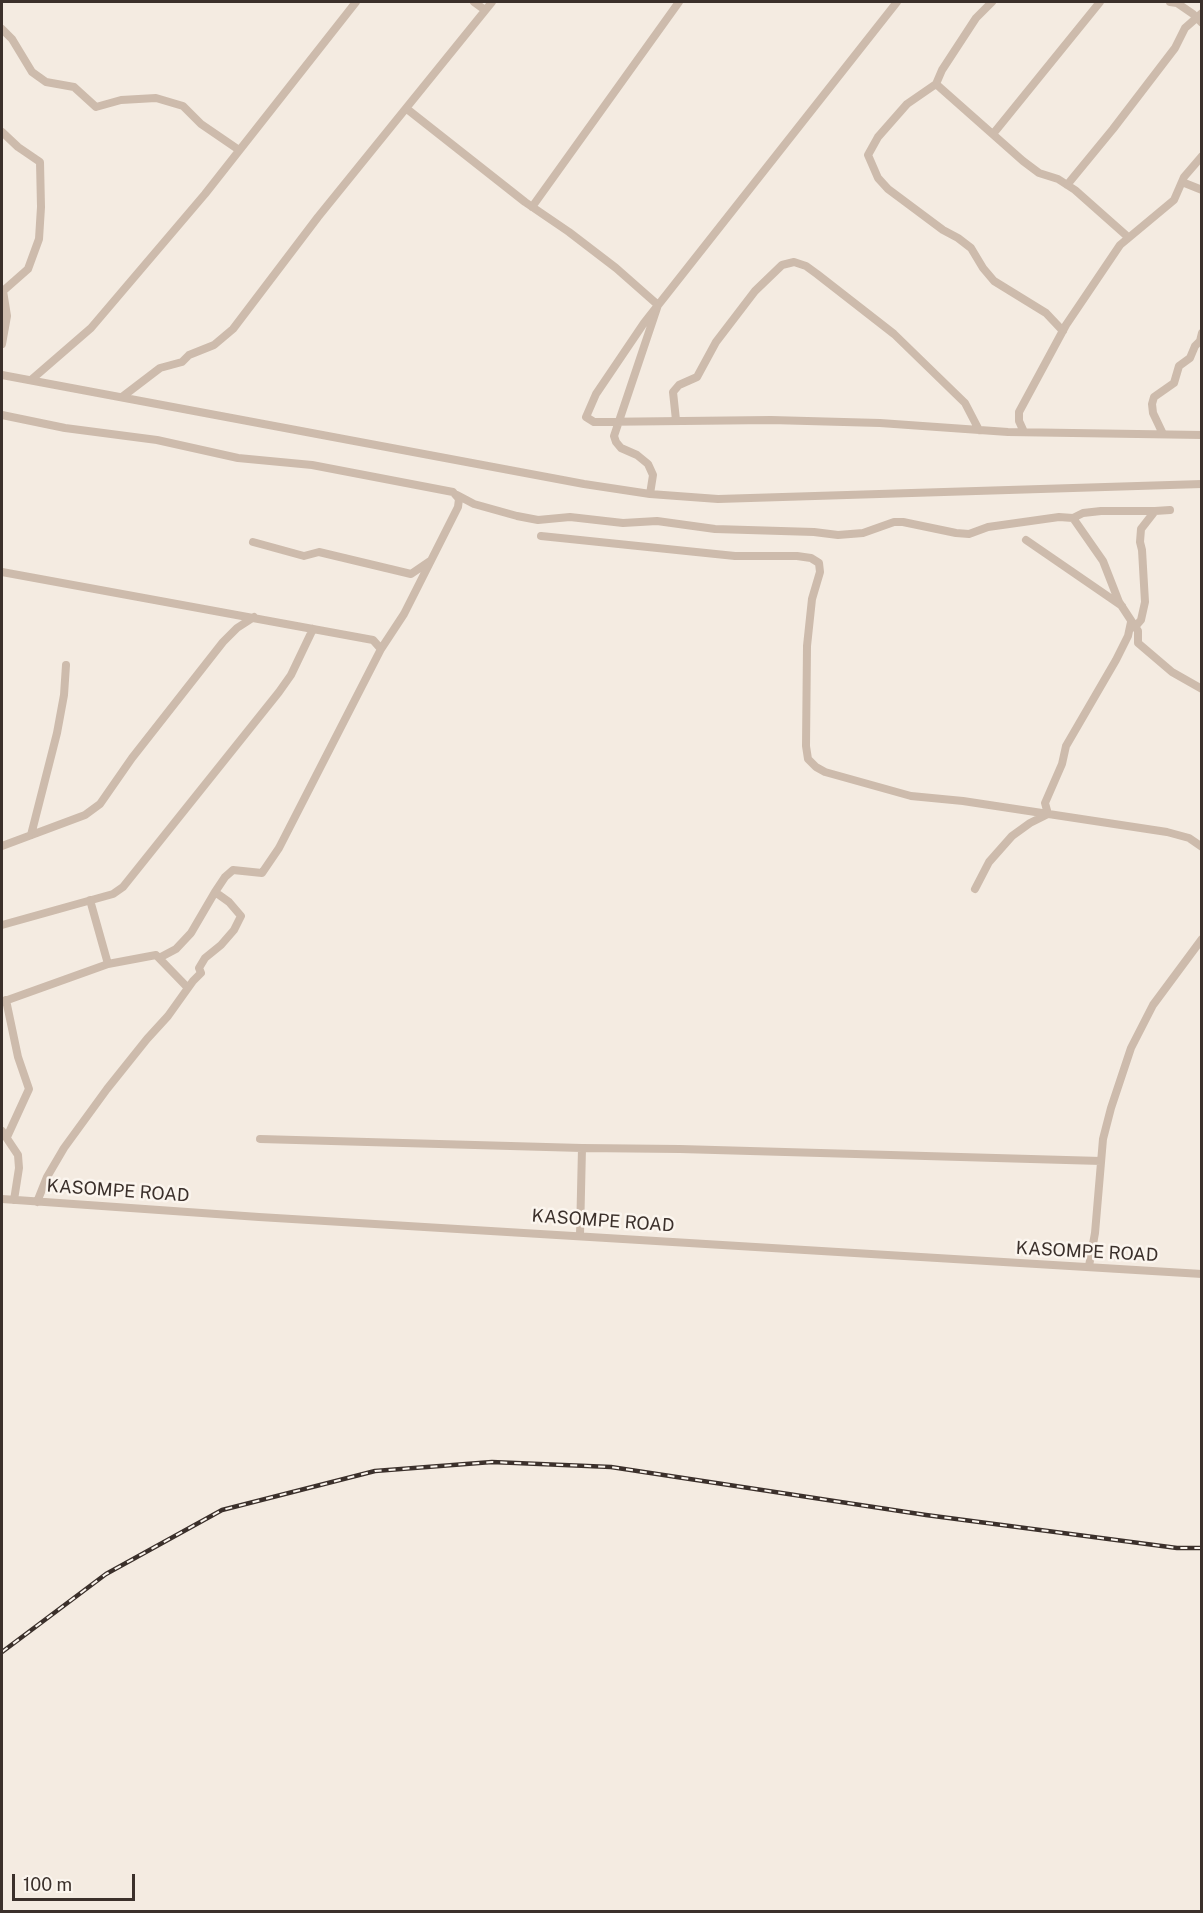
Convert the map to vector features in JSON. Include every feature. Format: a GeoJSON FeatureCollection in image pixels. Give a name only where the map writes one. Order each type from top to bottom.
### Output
{"type":"FeatureCollection","features":[{"type":"Feature","properties":{"kind":"street"},"geometry":{"type":"LineString","coordinates":[[31,380],[91,328],[205,194],[356,2]]}},
{"type":"Feature","properties":{"kind":"street"},"geometry":{"type":"LineString","coordinates":[[474,2],[485,10]]}},
{"type":"Feature","properties":{"kind":"street"},"geometry":{"type":"LineString","coordinates":[[122,397],[160,368],[182,362],[189,355],[214,345],[232,329],[318,217],[492,2]]}},
{"type":"Feature","properties":{"kind":"street"},"geometry":{"type":"LineString","coordinates":[[532,207],[679,2]]}},
{"type":"Feature","properties":{"kind":"street"},"geometry":{"type":"LineString","coordinates":[[897,2],[658,305],[607,376],[586,414],[588,419],[594,422],[676,420],[880,423],[1023,432],[1202,435]]}},
{"type":"Feature","properties":{"kind":"street"},"geometry":{"type":"LineString","coordinates":[[992,2],[976,18],[942,70],[936,84],[906,104],[878,136],[868,155],[870,165],[888,189],[971,248],[994,281],[1046,313],[1063,332]]}},
{"type":"Feature","properties":{"kind":"street"},"geometry":{"type":"LineString","coordinates":[[993,134],[1100,2]]}},
{"type":"Feature","properties":{"kind":"street"},"geometry":{"type":"LineString","coordinates":[[1067,185],[1175,48],[1185,28],[1200,18],[1177,3],[1170,2]]}},
{"type":"Feature","properties":{"kind":"street"},"geometry":{"type":"LineString","coordinates":[[2,29],[12,39],[32,72],[46,82],[74,87],[96,107],[121,100],[156,98],[183,106],[201,124],[239,150]]}},
{"type":"Feature","properties":{"kind":"street"},"geometry":{"type":"LineString","coordinates":[[936,84],[1039,173],[1058,179],[1075,190],[1128,237]]}},
{"type":"Feature","properties":{"kind":"street"},"geometry":{"type":"LineString","coordinates":[[407,109],[464,156],[616,268],[658,305]]}},
{"type":"Feature","properties":{"kind":"street"},"geometry":{"type":"LineString","coordinates":[[2,132],[18,147],[40,162],[41,207],[39,239],[28,269],[3,291],[7,316],[2,344]]}},
{"type":"Feature","properties":{"kind":"street"},"geometry":{"type":"LineString","coordinates":[[1023,432],[1019,412],[1063,332],[1104,266],[1128,237],[1174,200],[1182,182],[1202,156]]}},
{"type":"Feature","properties":{"kind":"street"},"geometry":{"type":"LineString","coordinates":[[1182,182],[1202,190]]}},
{"type":"Feature","properties":{"kind":"street"},"geometry":{"type":"LineString","coordinates":[[676,420],[673,392],[678,385],[697,378],[716,342],[755,291],[783,265],[794,262],[806,266],[894,334],[929,370],[959,396],[972,414],[979,430]]}},
{"type":"Feature","properties":{"kind":"street"},"geometry":{"type":"LineString","coordinates":[[650,494],[652,470],[643,459],[627,452],[616,442],[614,436],[658,305]]}},
{"type":"Feature","properties":{"kind":"street"},"geometry":{"type":"LineString","coordinates":[[1163,434],[1153,413],[1154,397],[1174,383],[1179,366],[1190,358],[1202,333]]}},
{"type":"Feature","properties":{"kind":"street"},"geometry":{"type":"LineString","coordinates":[[2,375],[573,482],[650,494],[718,499],[1202,484]]}},
{"type":"Feature","properties":{"kind":"street"},"geometry":{"type":"LineString","coordinates":[[2,415],[64,428],[157,441],[238,458],[312,465],[453,492],[474,504],[538,520],[570,517],[623,524],[657,520],[715,529],[814,532],[838,535],[863,533],[894,522],[903,522],[969,534],[997,526],[1059,517],[1073,518],[1083,513],[1170,510]]}},
{"type":"Feature","properties":{"kind":"street"},"geometry":{"type":"LineString","coordinates":[[159,958],[176,949],[191,933],[225,877],[233,870],[262,873],[279,848],[381,649],[404,614],[431,561],[458,507],[457,495]]}},
{"type":"Feature","properties":{"kind":"street"},"geometry":{"type":"LineString","coordinates":[[1048,814],[1045,803],[1062,764],[1066,746],[1116,660],[1133,624],[1141,620],[1145,602],[1141,529],[1155,511]]}},
{"type":"Feature","properties":{"kind":"street"},"geometry":{"type":"LineString","coordinates":[[1073,518],[1103,561],[1122,606],[1138,631],[1138,643],[1172,672],[1202,689]]}},
{"type":"Feature","properties":{"kind":"street"},"geometry":{"type":"LineString","coordinates":[[541,536],[735,556],[812,558],[819,563],[820,572],[812,599],[807,646],[806,746],[808,759],[816,768],[911,796],[963,801],[1167,832],[1189,838],[1202,847]]}},
{"type":"Feature","properties":{"kind":"street"},"geometry":{"type":"LineString","coordinates":[[1026,540],[1122,606]]}},
{"type":"Feature","properties":{"kind":"street"},"geometry":{"type":"LineString","coordinates":[[252,542],[304,556],[319,552],[411,574],[431,561]]}},
{"type":"Feature","properties":{"kind":"street"},"geometry":{"type":"LineString","coordinates":[[2,572],[374,640],[381,649]]}},
{"type":"Feature","properties":{"kind":"street"},"geometry":{"type":"LineString","coordinates":[[2,846],[85,815],[100,804],[132,758],[223,642],[237,628],[254,617]]}},
{"type":"Feature","properties":{"kind":"street"},"geometry":{"type":"LineString","coordinates":[[2,925],[113,894],[123,887],[279,692],[291,675],[313,629]]}},
{"type":"Feature","properties":{"kind":"street"},"geometry":{"type":"LineString","coordinates":[[31,835],[57,733],[64,695],[66,665]]}},
{"type":"Feature","properties":{"kind":"street"},"geometry":{"type":"LineString","coordinates":[[975,889],[989,862],[1012,836],[1048,814]]}},
{"type":"Feature","properties":{"kind":"street"},"geometry":{"type":"LineString","coordinates":[[37,1202],[47,1177],[64,1148],[107,1089],[147,1039],[168,1017],[201,973],[199,968],[206,958],[234,930],[241,916],[229,902],[215,892]]}},
{"type":"Feature","properties":{"kind":"street"},"geometry":{"type":"LineString","coordinates":[[90,900],[108,964]]}},
{"type":"Feature","properties":{"kind":"street"},"geometry":{"type":"LineString","coordinates":[[1089,1266],[1095,1233],[1103,1139],[1131,1048],[1153,1005],[1173,975],[1202,939]]}},
{"type":"Feature","properties":{"kind":"street"},"geometry":{"type":"LineString","coordinates":[[14,1200],[19,1168],[18,1155],[4,1134],[28,1089],[4,1001],[108,964],[153,954],[188,988]]}},
{"type":"Feature","properties":{"kind":"street"},"geometry":{"type":"LineString","coordinates":[[260,1140],[1101,1161]]}},
{"type":"Feature","properties":{"kind":"street"},"geometry":{"type":"LineString","coordinates":[[580,1235],[582,1148]]}},
{"type":"Feature","properties":{"kind":"street","name":"KASOMPE ROAD"},"geometry":{"type":"LineString","coordinates":[[2,1198],[259,1217],[580,1235],[1003,1264],[1089,1266],[1140,1272],[1202,1274]]}},
{"type":"Feature","properties":{"kind":"railway"},"geometry":{"type":"LineString","coordinates":[[2,1652],[106,1574],[222,1510],[375,1471],[492,1462],[611,1467],[926,1515],[1177,1548],[1202,1548]]}}]}
